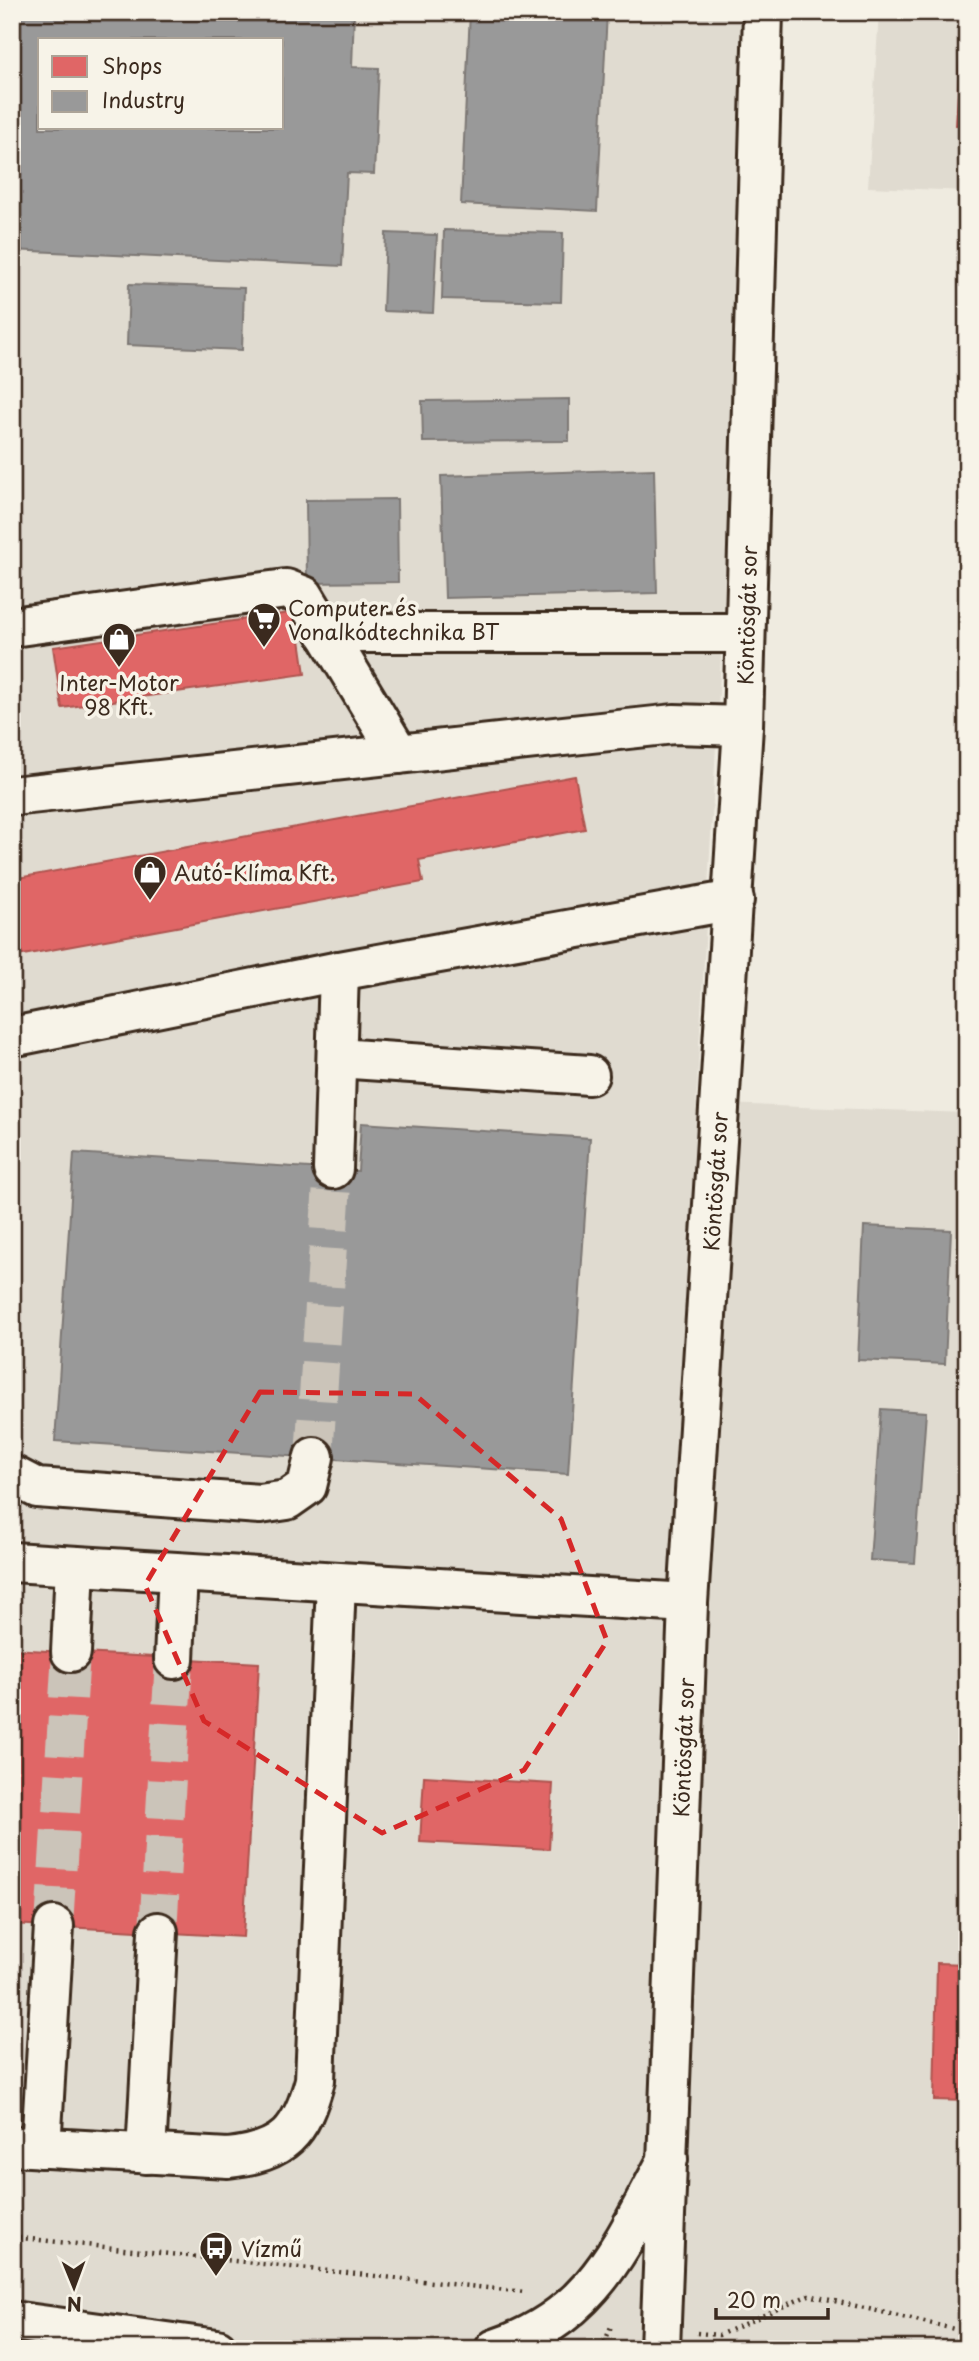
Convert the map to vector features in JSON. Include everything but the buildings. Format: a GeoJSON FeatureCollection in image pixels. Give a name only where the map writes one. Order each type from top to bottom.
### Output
{"type":"FeatureCollection","features":[{"type":"Feature","properties":{"kind":"street","name":"Köntösgát sor"},"geometry":{"type":"LineString","coordinates":[[661,2339],[688,1604],[743,726],[763,12]]}},
{"type":"Feature","properties":{"kind":"street"},"geometry":{"type":"LineString","coordinates":[[12,627],[286,589],[304,596],[398,754]]}},
{"type":"Feature","properties":{"kind":"street"},"geometry":{"type":"LineString","coordinates":[[326,633],[745,634]]}},
{"type":"Feature","properties":{"kind":"street"},"geometry":{"type":"LineString","coordinates":[[13,786],[398,754],[674,724],[743,726]]}},
{"type":"Feature","properties":{"kind":"street"},"geometry":{"type":"LineString","coordinates":[[12,1037],[339,971],[734,900]]}},
{"type":"Feature","properties":{"kind":"street"},"geometry":{"type":"LineString","coordinates":[[333,1169],[339,971]]}},
{"type":"Feature","properties":{"kind":"street"},"geometry":{"type":"LineString","coordinates":[[337,1058],[589,1075]]}},
{"type":"Feature","properties":{"kind":"street"},"geometry":{"type":"LineString","coordinates":[[12,1475],[37,1488],[260,1504],[287,1500],[307,1486],[314,1457]]}},
{"type":"Feature","properties":{"kind":"street"},"geometry":{"type":"LineString","coordinates":[[12,1562],[688,1604]]}},
{"type":"Feature","properties":{"kind":"street"},"geometry":{"type":"LineString","coordinates":[[71,1652],[75,1566]]}},
{"type":"Feature","properties":{"kind":"street"},"geometry":{"type":"LineString","coordinates":[[174,1658],[178,1573]]}},
{"type":"Feature","properties":{"kind":"street"},"geometry":{"type":"LineString","coordinates":[[54,1926],[27,2147],[228,2158],[253,2155],[293,2134],[306,2112],[314,2080],[336,1583]]}},
{"type":"Feature","properties":{"kind":"street"},"geometry":{"type":"LineString","coordinates":[[146,2154],[158,1932]]}},
{"type":"Feature","properties":{"kind":"street"},"geometry":{"type":"LineString","coordinates":[[495,2349],[522,2340],[583,2298],[608,2268],[668,2159]]}},
{"type":"Feature","properties":{"kind":"street"},"geometry":{"type":"LineString","coordinates":[[12,2321],[217,2349]]}},
{"type":"Feature","properties":{"kind":"path"},"geometry":{"type":"LineString","coordinates":[[12,2237],[583,2298],[613,2323]]}},
{"type":"Feature","properties":{"kind":"path"},"geometry":{"type":"LineString","coordinates":[[613,2323],[624,2320],[661,2339],[719,2335],[809,2295],[967,2332]]}},
{"type":"Feature","properties":{"kind":"path"},"geometry":{"type":"LineString","coordinates":[[602,2349],[613,2323]]}},
{"type":"Feature","properties":{"kind":"highlighted area"},"geometry":{"type":"Polygon","coordinates":[[[260,1392],[414,1394],[561,1519],[607,1641],[524,1770],[382,1833],[204,1721],[145,1585],[260,1392]]]}},
{"type":"Feature","properties":{"kind":"shaded area"},"geometry":{"type":"Polygon","coordinates":[[[12,12],[757,12],[696,1103],[967,1113],[967,2349],[12,2349],[12,12]]]}},
{"type":"Feature","properties":{"kind":"shaded area"},"geometry":{"type":"Polygon","coordinates":[[[879,12],[967,12],[967,191],[868,187],[879,12]]]}},
{"type":"Feature","properties":{"kind":"tunnel"},"geometry":{"type":"LineString","coordinates":[[314,1457],[333,1169]]}},
{"type":"Feature","properties":{"kind":"tunnel"},"geometry":{"type":"LineString","coordinates":[[54,1926],[71,1652]]}},
{"type":"Feature","properties":{"kind":"tunnel"},"geometry":{"type":"LineString","coordinates":[[158,1932],[174,1659]]}},
{"type":"Feature","properties":{"kind":"place","name":"Computer és Vonalkódtechnika BT"},"geometry":{"type":"Point","coordinates":[264,649]}},
{"type":"Feature","properties":{"kind":"place","name":"Inter-Motor 98 Kft."},"geometry":{"type":"Point","coordinates":[119,669]}},
{"type":"Feature","properties":{"kind":"place","name":"Autó-Klíma Kft."},"geometry":{"type":"Point","coordinates":[150,902]}},
{"type":"Feature","properties":{"kind":"place","name":"Vízmű"},"geometry":{"type":"Point","coordinates":[216,2278]}}]}
